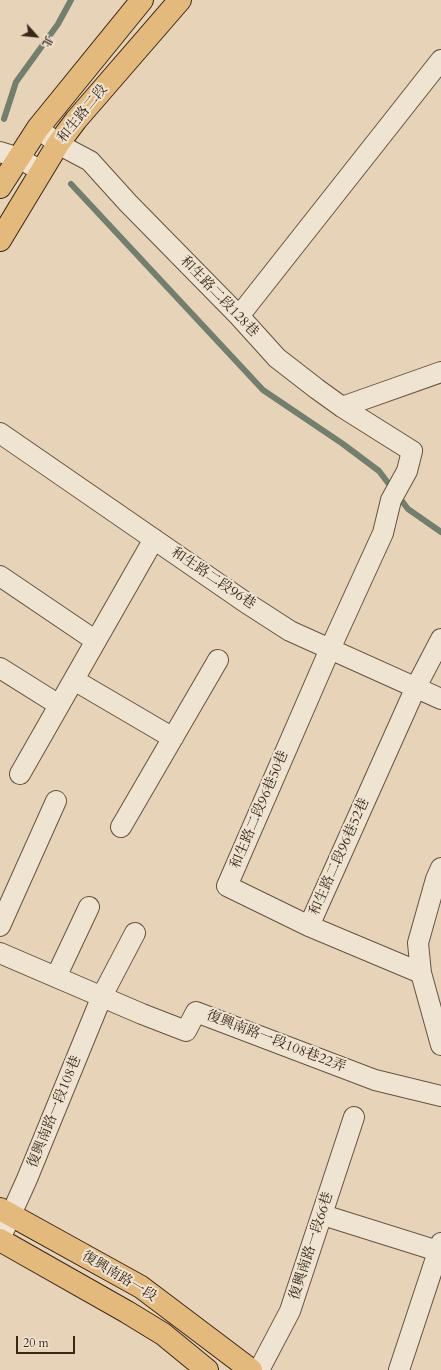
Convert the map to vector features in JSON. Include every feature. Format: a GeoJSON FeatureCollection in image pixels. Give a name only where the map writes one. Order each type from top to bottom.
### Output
{"type":"FeatureCollection","features":[{"type":"Feature","properties":{"kind":"main road","name":"和生路二段"},"geometry":{"type":"LineString","coordinates":[[0,187],[9,155],[38,128],[142,0]]}},
{"type":"Feature","properties":{"kind":"main road","name":"和生路二段"},"geometry":{"type":"LineString","coordinates":[[0,240],[58,144],[81,114],[180,0]]}},
{"type":"Feature","properties":{"kind":"main road","name":"復興南路一段"},"geometry":{"type":"LineString","coordinates":[[3,1226],[163,1334],[208,1370]]}},
{"type":"Feature","properties":{"kind":"main road","name":"復興南路一段"},"geometry":{"type":"LineString","coordinates":[[3,1226],[141,1287],[251,1370]]}},
{"type":"Feature","properties":{"kind":"street"},"geometry":{"type":"LineString","coordinates":[[239,316],[441,60]]}},
{"type":"Feature","properties":{"kind":"street","name":"和生路二段128巷"},"geometry":{"type":"LineString","coordinates":[[38,128],[58,144],[90,161],[128,203],[239,316],[277,358],[342,407],[412,451],[407,471],[391,500],[383,533],[330,649]]}},
{"type":"Feature","properties":{"kind":"street"},"geometry":{"type":"LineString","coordinates":[[9,155],[41,171]]}},
{"type":"Feature","properties":{"kind":"street"},"geometry":{"type":"LineString","coordinates":[[342,407],[441,372]]}},
{"type":"Feature","properties":{"kind":"street","name":"和生路二段96巷"},"geometry":{"type":"LineString","coordinates":[[0,433],[245,602],[290,631],[441,699]]}},
{"type":"Feature","properties":{"kind":"street"},"geometry":{"type":"LineString","coordinates":[[20,774],[154,539]]}},
{"type":"Feature","properties":{"kind":"street"},"geometry":{"type":"LineString","coordinates":[[0,576],[96,641]]}},
{"type":"Feature","properties":{"kind":"street","name":"和生路二段96巷52巷"},"geometry":{"type":"LineString","coordinates":[[421,974],[309,926],[416,687],[441,639]]}},
{"type":"Feature","properties":{"kind":"street","name":"和生路二段96巷50巷"},"geometry":{"type":"LineString","coordinates":[[309,926],[227,886],[330,649]]}},
{"type":"Feature","properties":{"kind":"street"},"geometry":{"type":"LineString","coordinates":[[121,827],[218,660]]}},
{"type":"Feature","properties":{"kind":"street"},"geometry":{"type":"LineString","coordinates":[[0,668],[59,705]]}},
{"type":"Feature","properties":{"kind":"street"},"geometry":{"type":"LineString","coordinates":[[74,680],[173,738]]}},
{"type":"Feature","properties":{"kind":"street"},"geometry":{"type":"LineString","coordinates":[[0,926],[56,801]]}},
{"type":"Feature","properties":{"kind":"street"},"geometry":{"type":"LineString","coordinates":[[441,868],[436,879],[418,943],[421,974],[441,1045]]}},
{"type":"Feature","properties":{"kind":"street"},"geometry":{"type":"LineString","coordinates":[[56,977],[88,907]]}},
{"type":"Feature","properties":{"kind":"street","name":"復興南路一段108巷"},"geometry":{"type":"LineString","coordinates":[[3,1226],[42,1144],[102,996],[135,933]]}},
{"type":"Feature","properties":{"kind":"street"},"geometry":{"type":"LineString","coordinates":[[0,953],[102,996]]}},
{"type":"Feature","properties":{"kind":"street","name":"復興南路一段108巷22弄"},"geometry":{"type":"LineString","coordinates":[[102,996],[186,1031],[196,1012],[375,1080],[441,1096]]}},
{"type":"Feature","properties":{"kind":"street","name":"復興南路一段66巷"},"geometry":{"type":"LineString","coordinates":[[259,1370],[290,1311],[323,1215],[354,1117]]}},
{"type":"Feature","properties":{"kind":"street"},"geometry":{"type":"LineString","coordinates":[[323,1215],[440,1249],[399,1370]]}},
{"type":"Feature","properties":{"kind":"waterway"},"geometry":{"type":"LineString","coordinates":[[4,119],[16,82],[58,24],[71,0]]}},
{"type":"Feature","properties":{"kind":"waterway"},"geometry":{"type":"LineString","coordinates":[[71,184],[263,390],[343,444],[379,471],[408,509],[441,532]]}}]}
